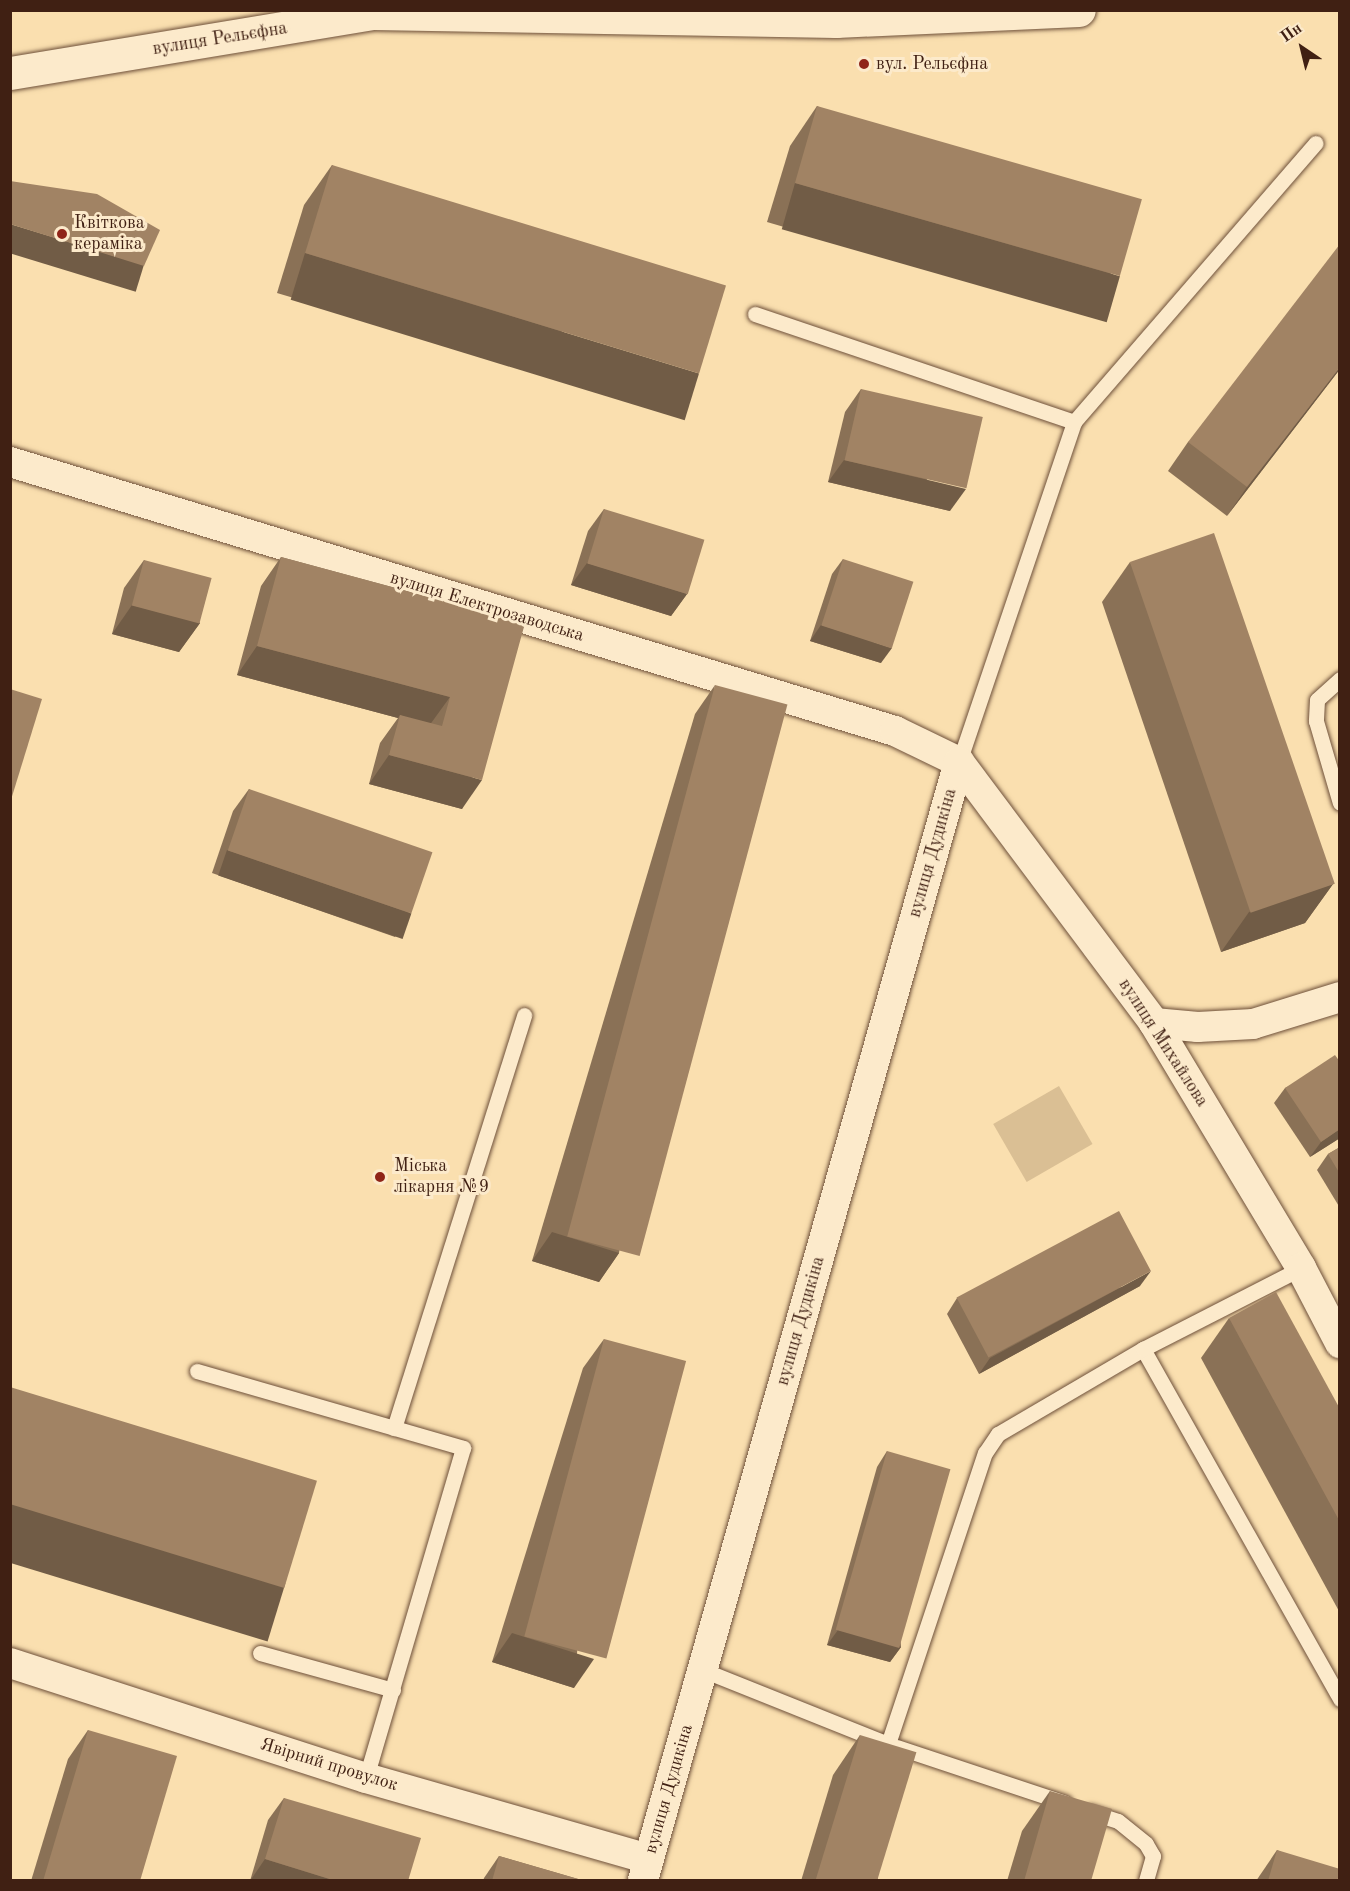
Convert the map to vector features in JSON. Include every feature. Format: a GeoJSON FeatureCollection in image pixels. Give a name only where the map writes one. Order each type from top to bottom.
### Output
{"type":"FeatureCollection","features":[{"type":"Feature","properties":{"kind":"street","name":"вулиця Рельєфна"},"geometry":{"type":"LineString","coordinates":[[10,73],[357,12],[836,21],[1079,10]]}},
{"type":"Feature","properties":{"kind":"street","name":"вулиця Електрозаводська"},"geometry":{"type":"LineString","coordinates":[[10,462],[895,731],[959,762]]}},
{"type":"Feature","properties":{"kind":"street","name":"вулиця Михайлова"},"geometry":{"type":"LineString","coordinates":[[959,762],[1154,1023],[1301,1268],[1340,1343]]}},
{"type":"Feature","properties":{"kind":"street","name":"вулиця Дудикіна"},"geometry":{"type":"LineString","coordinates":[[646,1870],[959,762]]}},
{"type":"Feature","properties":{"kind":"street"},"geometry":{"type":"LineString","coordinates":[[1154,1023],[1198,1028],[1253,1024],[1340,997]]}},
{"type":"Feature","properties":{"kind":"street","name":"Явірний провулок"},"geometry":{"type":"LineString","coordinates":[[10,1663],[646,1870]]}},
{"type":"Feature","properties":{"kind":"lane"},"geometry":{"type":"LineString","coordinates":[[959,762],[1074,422],[1316,143]]}},
{"type":"Feature","properties":{"kind":"lane"},"geometry":{"type":"LineString","coordinates":[[755,314],[1074,422]]}},
{"type":"Feature","properties":{"kind":"lane"},"geometry":{"type":"LineString","coordinates":[[1340,679],[1317,700],[1316,721],[1340,803]]}},
{"type":"Feature","properties":{"kind":"lane"},"geometry":{"type":"LineString","coordinates":[[394,1428],[524,1015]]}},
{"type":"Feature","properties":{"kind":"lane"},"geometry":{"type":"LineString","coordinates":[[888,1744],[985,1453],[998,1434],[1143,1349],[1301,1268]]}},
{"type":"Feature","properties":{"kind":"lane"},"geometry":{"type":"LineString","coordinates":[[1143,1349],[1340,1699]]}},
{"type":"Feature","properties":{"kind":"lane"},"geometry":{"type":"LineString","coordinates":[[197,1371],[463,1448],[366,1778]]}},
{"type":"Feature","properties":{"kind":"lane"},"geometry":{"type":"LineString","coordinates":[[260,1653],[393,1690]]}},
{"type":"Feature","properties":{"kind":"lane"},"geometry":{"type":"LineString","coordinates":[[703,1670],[888,1744],[1118,1821],[1153,1856],[1146,1881]]}},
{"type":"Feature","properties":{"kind":"shaded area"},"geometry":{"type":"Polygon","coordinates":[[[1059,1086],[1092,1144],[1027,1182],[993,1124],[1059,1086]]]}},
{"type":"Feature","properties":{"kind":"building"},"geometry":{"type":"Polygon","coordinates":[[[817,106],[1142,199],[1120,276],[795,183],[817,106]]]}},
{"type":"Feature","properties":{"kind":"building"},"geometry":{"type":"Polygon","coordinates":[[[332,165],[726,285],[699,373],[305,253],[332,165]]]}},
{"type":"Feature","properties":{"kind":"building"},"geometry":{"type":"Polygon","coordinates":[[[10,181],[97,194],[160,230],[144,266],[10,224],[10,181]]]}},
{"type":"Feature","properties":{"kind":"building"},"geometry":{"type":"Polygon","coordinates":[[[1340,244],[1340,367],[1247,487],[1188,442],[1340,244]]]}},
{"type":"Feature","properties":{"kind":"building"},"geometry":{"type":"Polygon","coordinates":[[[861,389],[983,417],[966,488],[845,460],[861,389]]]}},
{"type":"Feature","properties":{"kind":"building"},"geometry":{"type":"Polygon","coordinates":[[[604,509],[704,540],[688,594],[587,564],[604,509]]]}},
{"type":"Feature","properties":{"kind":"building"},"geometry":{"type":"Polygon","coordinates":[[[1214,533],[1335,884],[1251,913],[1130,562],[1214,533]]]}},
{"type":"Feature","properties":{"kind":"building"},"geometry":{"type":"Polygon","coordinates":[[[281,557],[525,623],[482,780],[389,755],[400,715],[442,726],[450,697],[257,646],[281,557]]]}},
{"type":"Feature","properties":{"kind":"building"},"geometry":{"type":"Polygon","coordinates":[[[843,559],[913,582],[892,648],[821,626],[843,559]]]}},
{"type":"Feature","properties":{"kind":"building"},"geometry":{"type":"Polygon","coordinates":[[[144,560],[212,578],[199,624],[132,605],[144,560]]]}},
{"type":"Feature","properties":{"kind":"building"},"geometry":{"type":"Polygon","coordinates":[[[715,685],[787,704],[640,1256],[567,1237],[715,685]]]}},
{"type":"Feature","properties":{"kind":"building"},"geometry":{"type":"Polygon","coordinates":[[[10,689],[42,699],[10,803],[10,689]]]}},
{"type":"Feature","properties":{"kind":"building"},"geometry":{"type":"Polygon","coordinates":[[[249,789],[432,852],[411,914],[228,850],[249,789]]]}},
{"type":"Feature","properties":{"kind":"building"},"geometry":{"type":"Polygon","coordinates":[[[1335,1055],[1340,1062],[1340,1129],[1321,1142],[1285,1088],[1335,1055]]]}},
{"type":"Feature","properties":{"kind":"building"},"geometry":{"type":"Polygon","coordinates":[[[1340,1147],[1340,1174],[1328,1154],[1340,1147]]]}},
{"type":"Feature","properties":{"kind":"building"},"geometry":{"type":"Polygon","coordinates":[[[1119,1211],[1151,1271],[988,1357],[957,1297],[1119,1211]]]}},
{"type":"Feature","properties":{"kind":"building"},"geometry":{"type":"Polygon","coordinates":[[[1276,1292],[1340,1409],[1340,1522],[1229,1318],[1276,1292]]]}},
{"type":"Feature","properties":{"kind":"building"},"geometry":{"type":"Polygon","coordinates":[[[604,1339],[686,1361],[606,1659],[524,1637],[604,1339]]]}},
{"type":"Feature","properties":{"kind":"building"},"geometry":{"type":"Polygon","coordinates":[[[10,1387],[317,1481],[284,1588],[10,1504],[10,1387]]]}},
{"type":"Feature","properties":{"kind":"building"},"geometry":{"type":"Polygon","coordinates":[[[887,1451],[950,1469],[899,1648],[836,1630],[887,1451]]]}},
{"type":"Feature","properties":{"kind":"building"},"geometry":{"type":"Polygon","coordinates":[[[88,1730],[177,1756],[140,1881],[43,1881],[88,1730]]]}},
{"type":"Feature","properties":{"kind":"building"},"geometry":{"type":"Polygon","coordinates":[[[860,1735],[916,1752],[877,1880],[816,1880],[860,1735]]]}},
{"type":"Feature","properties":{"kind":"building"},"geometry":{"type":"Polygon","coordinates":[[[1050,1791],[1112,1809],[1091,1881],[1024,1881],[1050,1791]]]}},
{"type":"Feature","properties":{"kind":"building"},"geometry":{"type":"Polygon","coordinates":[[[284,1798],[421,1838],[408,1881],[336,1881],[265,1859],[284,1798]]]}},
{"type":"Feature","properties":{"kind":"building"},"geometry":{"type":"Polygon","coordinates":[[[1277,1850],[1340,1869],[1337,1881],[1268,1881],[1277,1850]]]}},
{"type":"Feature","properties":{"kind":"building"},"geometry":{"type":"Polygon","coordinates":[[[499,1856],[585,1881],[492,1881],[499,1856]]]}},
{"type":"Feature","properties":{"kind":"place","name":"вул. Рельєфна"},"geometry":{"type":"Point","coordinates":[864,64]}},
{"type":"Feature","properties":{"kind":"place","name":"Квіткова кераміка"},"geometry":{"type":"Point","coordinates":[62,234]}},
{"type":"Feature","properties":{"kind":"place","name":"Міська лікарня №9"},"geometry":{"type":"Point","coordinates":[380,1177]}}]}
